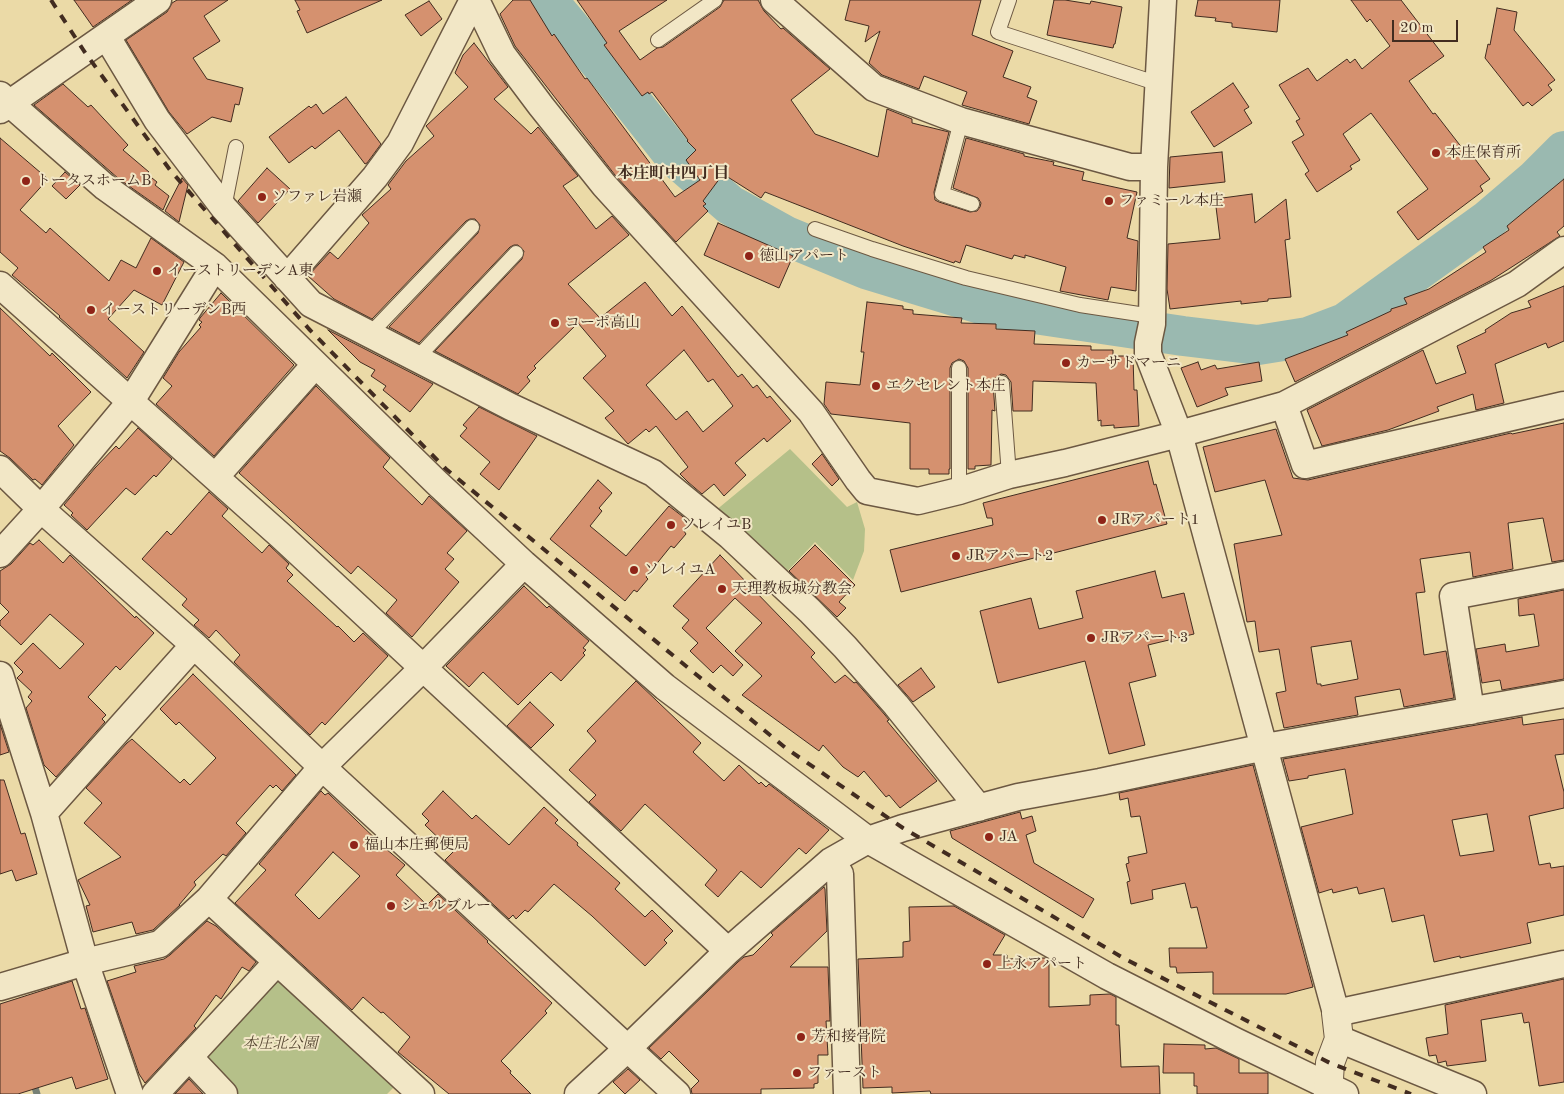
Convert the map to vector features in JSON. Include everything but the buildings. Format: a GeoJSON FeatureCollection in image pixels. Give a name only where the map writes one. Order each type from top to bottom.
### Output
{"type":"FeatureCollection","features":[{"type":"Feature","properties":{"kind":"street"},"geometry":{"type":"LineString","coordinates":[[158,0],[107,37],[3,102],[104,187],[214,266],[436,482],[524,564],[665,687],[868,840],[1107,976],[1334,1092]]}},
{"type":"Feature","properties":{"kind":"street"},"geometry":{"type":"LineString","coordinates":[[288,278],[375,177],[400,143],[474,0]]}},
{"type":"Feature","properties":{"kind":"street"},"geometry":{"type":"LineString","coordinates":[[474,0],[502,54],[575,150],[604,185],[811,412],[867,492],[918,501],[960,492],[1009,475],[1179,434],[1284,405],[1517,284],[1564,250]]}},
{"type":"Feature","properties":{"kind":"street"},"geometry":{"type":"LineString","coordinates":[[774,0],[874,88],[961,121],[1130,167],[1154,167]]}},
{"type":"Feature","properties":{"kind":"street"},"geometry":{"type":"LineString","coordinates":[[1163,0],[1154,167],[1148,354],[1179,434],[1336,1013],[1339,1040],[1330,1063],[1334,1092]]}},
{"type":"Feature","properties":{"kind":"street"},"geometry":{"type":"LineString","coordinates":[[107,37],[157,120],[224,208],[311,304],[511,407],[653,473],[730,536],[810,611],[845,647],[979,808]]}},
{"type":"Feature","properties":{"kind":"street"},"geometry":{"type":"LineString","coordinates":[[0,554],[41,509],[131,401],[214,266]]}},
{"type":"Feature","properties":{"kind":"street"},"geometry":{"type":"LineString","coordinates":[[0,285],[216,476],[728,951]]}},
{"type":"Feature","properties":{"kind":"street"},"geometry":{"type":"LineString","coordinates":[[216,476],[315,365]]}},
{"type":"Feature","properties":{"kind":"street"},"geometry":{"type":"LineString","coordinates":[[1284,405],[1305,465],[1564,405]]}},
{"type":"Feature","properties":{"kind":"street"},"geometry":{"type":"LineString","coordinates":[[0,469],[41,509],[194,644],[322,768],[678,1094]]}},
{"type":"Feature","properties":{"kind":"street"},"geometry":{"type":"LineString","coordinates":[[4,986],[85,962],[160,944],[209,899],[322,768],[524,564]]}},
{"type":"Feature","properties":{"kind":"street"},"geometry":{"type":"LineString","coordinates":[[1471,711],[1453,596],[1564,576]]}},
{"type":"Feature","properties":{"kind":"street"},"geometry":{"type":"LineString","coordinates":[[44,813],[194,644]]}},
{"type":"Feature","properties":{"kind":"street"},"geometry":{"type":"LineString","coordinates":[[0,675],[44,813],[85,962],[130,1094]]}},
{"type":"Feature","properties":{"kind":"street"},"geometry":{"type":"LineString","coordinates":[[578,1094],[728,951],[831,861],[868,840],[903,828],[1018,797],[1100,782],[1265,747],[1564,694]]}},
{"type":"Feature","properties":{"kind":"street"},"geometry":{"type":"LineString","coordinates":[[831,861],[840,874],[846,1094]]}},
{"type":"Feature","properties":{"kind":"street"},"geometry":{"type":"LineString","coordinates":[[209,899],[421,1094]]}},
{"type":"Feature","properties":{"kind":"street"},"geometry":{"type":"LineString","coordinates":[[156,1094],[278,962]]}},
{"type":"Feature","properties":{"kind":"street"},"geometry":{"type":"LineString","coordinates":[[1336,1013],[1564,964]]}},
{"type":"Feature","properties":{"kind":"street"},"geometry":{"type":"LineString","coordinates":[[1339,1040],[1473,1094]]}},
{"type":"Feature","properties":{"kind":"street"},"geometry":{"type":"LineString","coordinates":[[189,1057],[224,1094]]}},
{"type":"Feature","properties":{"kind":"lane"},"geometry":{"type":"LineString","coordinates":[[658,40],[715,0]]}},
{"type":"Feature","properties":{"kind":"lane"},"geometry":{"type":"LineString","coordinates":[[1009,0],[998,32],[1158,84]]}},
{"type":"Feature","properties":{"kind":"lane"},"geometry":{"type":"LineString","coordinates":[[961,121],[942,194],[972,204]]}},
{"type":"Feature","properties":{"kind":"lane"},"geometry":{"type":"LineString","coordinates":[[224,208],[236,147]]}},
{"type":"Feature","properties":{"kind":"lane"},"geometry":{"type":"LineString","coordinates":[[369,335],[472,227]]}},
{"type":"Feature","properties":{"kind":"lane"},"geometry":{"type":"LineString","coordinates":[[815,229],[966,278],[1080,305],[1150,328]]}},
{"type":"Feature","properties":{"kind":"lane"},"geometry":{"type":"LineString","coordinates":[[417,358],[516,252]]}},
{"type":"Feature","properties":{"kind":"lane"},"geometry":{"type":"LineString","coordinates":[[960,368],[960,492]]}},
{"type":"Feature","properties":{"kind":"lane"},"geometry":{"type":"LineString","coordinates":[[1002,383],[1009,475]]}},
{"type":"Feature","properties":{"kind":"green space"},"geometry":{"type":"Polygon","coordinates":[[[790,449],[847,507],[857,502],[865,529],[864,551],[853,580],[815,542],[781,578],[715,511],[790,449]]]}},
{"type":"Feature","properties":{"kind":"green space","name":"本庄北公園"},"geometry":{"type":"Polygon","coordinates":[[[282,978],[396,1085],[387,1094],[234,1094],[197,1057],[271,979],[282,978]]]}},
{"type":"Feature","properties":{"kind":"waterway"},"geometry":{"type":"LineString","coordinates":[[547,0],[612,77],[676,158],[730,205],[786,236],[866,269],[994,308],[1258,345],[1308,337],[1345,323],[1488,220],[1536,179],[1564,151]]}},
{"type":"Feature","properties":{"kind":"waterway"},"geometry":{"type":"LineString","coordinates":[[33,1081],[37,1094]]}},
{"type":"Feature","properties":{"kind":"railway"},"geometry":{"type":"LineString","coordinates":[[51,0],[84,51],[170,170],[309,329],[446,469],[787,749],[903,828],[1125,959],[1330,1063],[1411,1094]]}},
{"type":"Feature","properties":{"kind":"place","name":"本庄保育所"},"geometry":{"type":"Point","coordinates":[1436,153]}},
{"type":"Feature","properties":{"kind":"place","name":"トータスホームB"},"geometry":{"type":"Point","coordinates":[26,181]}},
{"type":"Feature","properties":{"kind":"place","name":"ソファレ岩瀬"},"geometry":{"type":"Point","coordinates":[262,197]}},
{"type":"Feature","properties":{"kind":"place","name":"ファミール本庄"},"geometry":{"type":"Point","coordinates":[1109,201]}},
{"type":"Feature","properties":{"kind":"place","name":"徳山アパート"},"geometry":{"type":"Point","coordinates":[749,256]}},
{"type":"Feature","properties":{"kind":"place","name":"イーストリーデンA東"},"geometry":{"type":"Point","coordinates":[157,271]}},
{"type":"Feature","properties":{"kind":"place","name":"イーストリーデンB西"},"geometry":{"type":"Point","coordinates":[91,310]}},
{"type":"Feature","properties":{"kind":"place","name":"コーポ高山"},"geometry":{"type":"Point","coordinates":[555,323]}},
{"type":"Feature","properties":{"kind":"place","name":"カーサドマーニ"},"geometry":{"type":"Point","coordinates":[1066,363]}},
{"type":"Feature","properties":{"kind":"place","name":"エクセレント本庄"},"geometry":{"type":"Point","coordinates":[876,386]}},
{"type":"Feature","properties":{"kind":"place","name":"JRアパート1"},"geometry":{"type":"Point","coordinates":[1102,520]}},
{"type":"Feature","properties":{"kind":"place","name":"ソレイユB"},"geometry":{"type":"Point","coordinates":[671,525]}},
{"type":"Feature","properties":{"kind":"place","name":"JRアパート2"},"geometry":{"type":"Point","coordinates":[956,556]}},
{"type":"Feature","properties":{"kind":"place","name":"ソレイユA"},"geometry":{"type":"Point","coordinates":[634,570]}},
{"type":"Feature","properties":{"kind":"place","name":"天理教板城分教会"},"geometry":{"type":"Point","coordinates":[722,589]}},
{"type":"Feature","properties":{"kind":"place","name":"JRアパート3"},"geometry":{"type":"Point","coordinates":[1091,638]}},
{"type":"Feature","properties":{"kind":"place","name":"JA"},"geometry":{"type":"Point","coordinates":[989,837]}},
{"type":"Feature","properties":{"kind":"place","name":"福山本庄郵便局"},"geometry":{"type":"Point","coordinates":[354,845]}},
{"type":"Feature","properties":{"kind":"place","name":"シェルブルー"},"geometry":{"type":"Point","coordinates":[391,906]}},
{"type":"Feature","properties":{"kind":"place","name":"上永アパート"},"geometry":{"type":"Point","coordinates":[987,964]}},
{"type":"Feature","properties":{"kind":"place","name":"芳和接骨院"},"geometry":{"type":"Point","coordinates":[801,1037]}},
{"type":"Feature","properties":{"kind":"place","name":"ファースト"},"geometry":{"type":"Point","coordinates":[797,1073]}},
{"type":"Feature","properties":{"kind":"district","name":"本庄町中四丁目"},"geometry":{"type":"Point","coordinates":[673,174]}}]}
